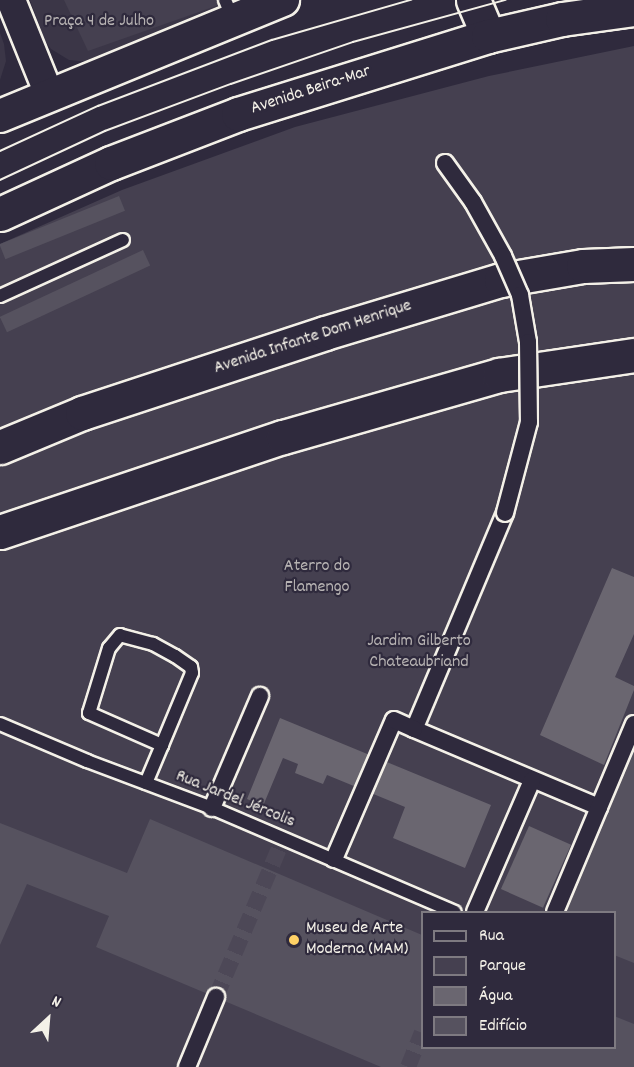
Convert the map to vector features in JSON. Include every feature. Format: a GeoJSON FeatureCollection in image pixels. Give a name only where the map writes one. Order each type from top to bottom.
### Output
{"type":"FeatureCollection","features":[{"type":"Feature","properties":{"kind":"main road"},"geometry":{"type":"LineString","coordinates":[[0,116],[229,10],[283,0]]}},
{"type":"Feature","properties":{"kind":"main road"},"geometry":{"type":"LineString","coordinates":[[473,0],[488,36]]}},
{"type":"Feature","properties":{"kind":"main road","name":"Avenida Beira-Mar"},"geometry":{"type":"LineString","coordinates":[[0,214],[111,163],[238,114],[488,36],[562,19],[634,9]]}},
{"type":"Feature","properties":{"kind":"main road","name":"Avenida Infante Dom Henrique"},"geometry":{"type":"LineString","coordinates":[[0,447],[82,413],[501,279],[628,262]]}},
{"type":"Feature","properties":{"kind":"main road"},"geometry":{"type":"LineString","coordinates":[[0,532],[283,437],[499,375],[634,355]]}},
{"type":"Feature","properties":{"kind":"street"},"geometry":{"type":"LineString","coordinates":[[11,0],[49,94]]}},
{"type":"Feature","properties":{"kind":"street"},"geometry":{"type":"LineString","coordinates":[[414,729],[505,513],[529,422],[528,342],[520,296],[504,256],[473,202],[445,163]]}},
{"type":"Feature","properties":{"kind":"street"},"geometry":{"type":"LineString","coordinates":[[212,808],[260,696]]}},
{"type":"Feature","properties":{"kind":"street"},"geometry":{"type":"LineString","coordinates":[[334,859],[394,720],[598,807]]}},
{"type":"Feature","properties":{"kind":"street"},"geometry":{"type":"LineString","coordinates":[[555,911],[634,724]]}},
{"type":"Feature","properties":{"kind":"street"},"geometry":{"type":"LineString","coordinates":[[475,911],[532,780]]}},
{"type":"Feature","properties":{"kind":"street"},"geometry":{"type":"LineString","coordinates":[[187,1067],[216,998]]}},
{"type":"Feature","properties":{"kind":"lane"},"geometry":{"type":"LineString","coordinates":[[0,296],[123,240]]}},
{"type":"Feature","properties":{"kind":"lane"},"geometry":{"type":"LineString","coordinates":[[146,783],[162,745],[192,673],[191,667],[153,644],[120,635],[109,648],[89,712],[93,717],[162,745]]}},
{"type":"Feature","properties":{"kind":"lane","name":"Rua Jardel Jércolis"},"geometry":{"type":"LineString","coordinates":[[0,724],[212,808],[453,911]]}},
{"type":"Feature","properties":{"kind":"shaded area"},"geometry":{"type":"Polygon","coordinates":[[[30,0],[237,0],[86,61],[79,61],[69,60],[51,49],[45,41],[30,0]]]}},
{"type":"Feature","properties":{"kind":"shaded area"},"geometry":{"type":"Polygon","coordinates":[[[0,33],[6,61],[0,80],[0,33]]]}},
{"type":"Feature","properties":{"kind":"green space","name":"Praça 4 de Julho"},"geometry":{"type":"Polygon","coordinates":[[[64,0],[233,0],[88,51],[64,0]]]}},
{"type":"Feature","properties":{"kind":"green space","name":"Aterro do Flamengo"},"geometry":{"type":"Polygon","coordinates":[[[634,46],[634,1067],[0,1067],[0,244],[122,190],[295,127],[489,76],[634,46]]]}},
{"type":"Feature","properties":{"kind":"water"},"geometry":{"type":"Polygon","coordinates":[[[612,568],[634,577],[634,634],[615,677],[634,686],[634,690],[604,765],[540,735],[612,568]]]}},
{"type":"Feature","properties":{"kind":"water"},"geometry":{"type":"Polygon","coordinates":[[[280,718],[491,805],[465,868],[393,838],[405,807],[327,775],[323,784],[295,773],[298,764],[283,758],[263,806],[247,799],[280,718]]]}},
{"type":"Feature","properties":{"kind":"water"},"geometry":{"type":"Polygon","coordinates":[[[529,826],[571,845],[543,908],[501,889],[529,826]]]}},
{"type":"Feature","properties":{"kind":"building"},"geometry":{"type":"Polygon","coordinates":[[[119,196],[125,211],[5,259],[0,244],[119,196]]]}},
{"type":"Feature","properties":{"kind":"building"},"geometry":{"type":"Polygon","coordinates":[[[143,250],[150,265],[7,332],[0,317],[143,250]]]}},
{"type":"Feature","properties":{"kind":"building"},"geometry":{"type":"Polygon","coordinates":[[[634,737],[634,963],[616,956],[616,911],[561,911],[634,737]]]}},
{"type":"Feature","properties":{"kind":"building","name":"Museu de Arte Moderna (MAM)"},"geometry":{"type":"Polygon","coordinates":[[[150,819],[421,935],[421,1049],[616,1049],[616,1017],[634,1024],[634,1067],[381,1067],[96,947],[109,916],[27,884],[0,945],[0,823],[127,873],[150,819]]]}},
{"type":"Feature","properties":{"kind":"tunnel"},"geometry":{"type":"LineString","coordinates":[[216,997],[283,839]]}},
{"type":"Feature","properties":{"kind":"tunnel"},"geometry":{"type":"LineString","coordinates":[[408,1067],[421,1035]]}},
{"type":"Feature","properties":{"kind":"tram line"},"geometry":{"type":"LineString","coordinates":[[0,151],[98,106],[272,40],[411,0]]}},
{"type":"Feature","properties":{"kind":"tram line"},"geometry":{"type":"LineString","coordinates":[[0,180],[105,131],[231,84],[353,42],[505,0]]}},
{"type":"Feature","properties":{"kind":"place","name":"Museu de Arte Moderna (MAM)"},"geometry":{"type":"Point","coordinates":[294,940]}},
{"type":"Feature","properties":{"kind":"park label","name":"Jardim Gilberto Chateaubriand"},"geometry":{"type":"Point","coordinates":[419,653]}}]}
